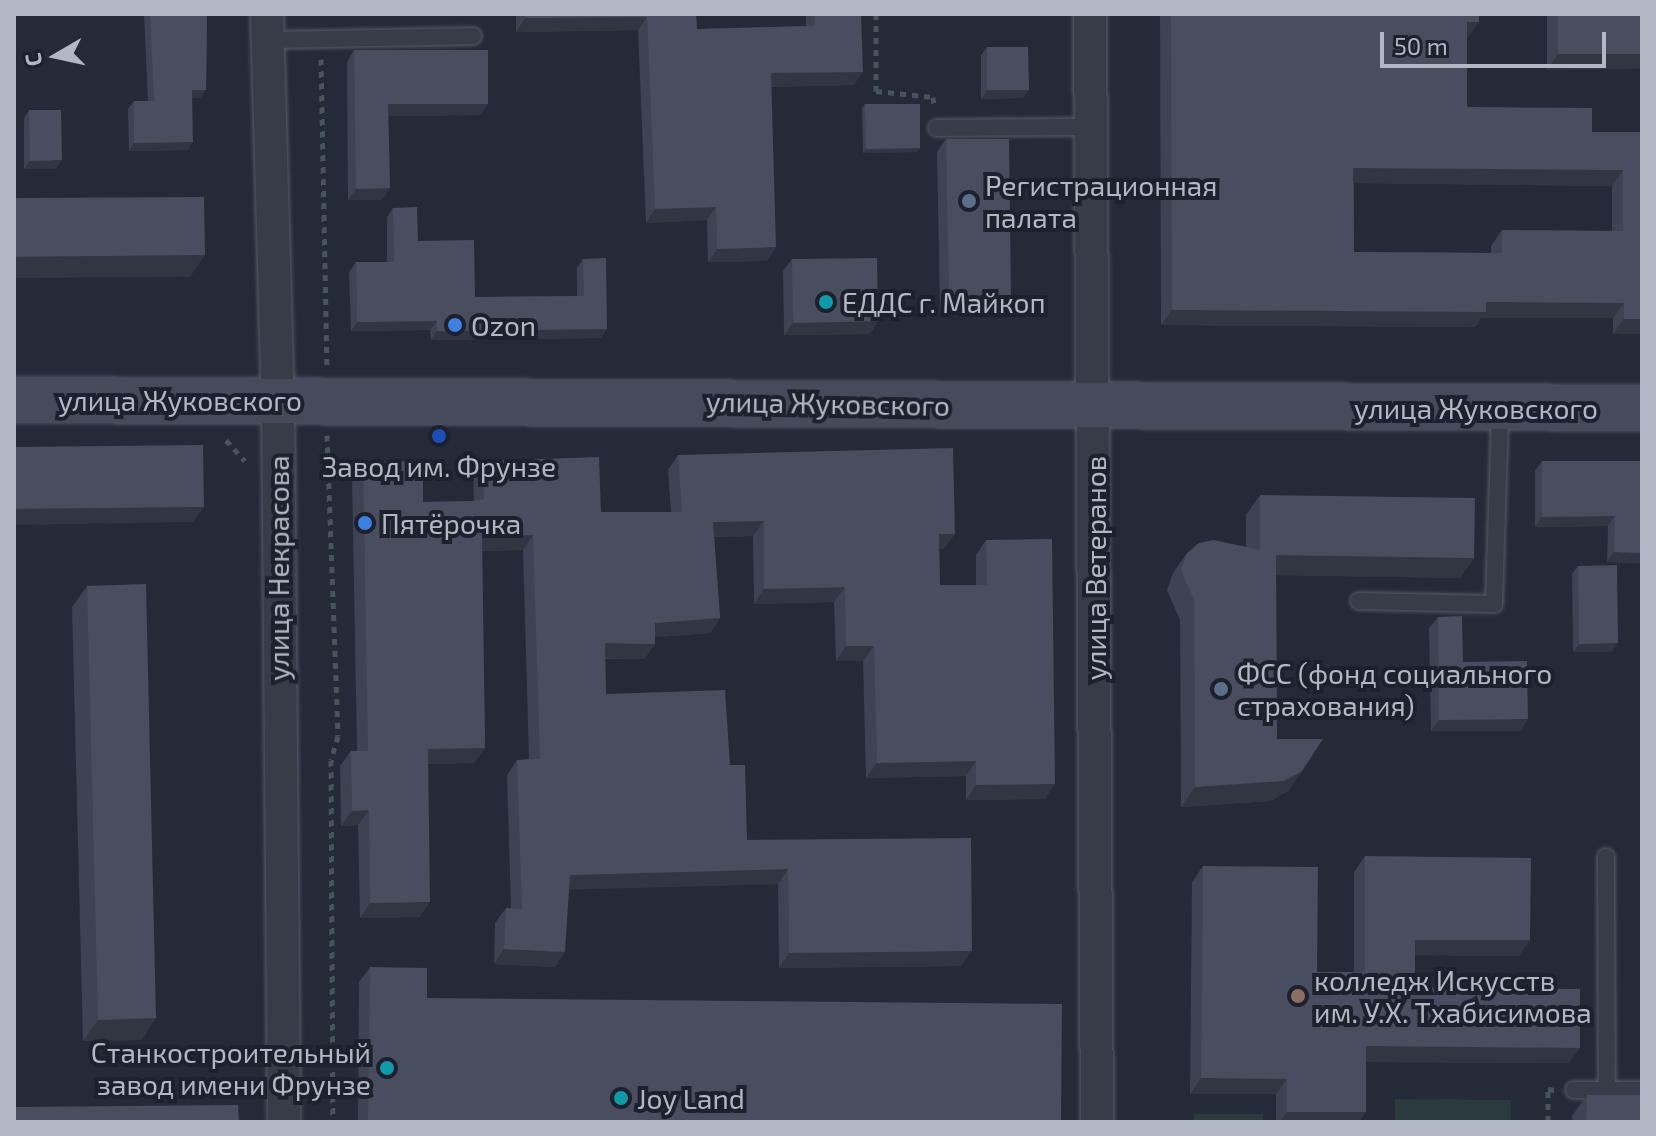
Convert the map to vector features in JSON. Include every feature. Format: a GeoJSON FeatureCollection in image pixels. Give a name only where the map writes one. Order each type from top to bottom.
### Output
{"type":"FeatureCollection","features":[{"type":"Feature","properties":{"kind":"street","name":"улица Ветеранов"},"geometry":{"type":"LineString","coordinates":[[1090,14],[1095,406],[1097,1122]]}},
{"type":"Feature","properties":{"kind":"street","name":"улица Некрасова"},"geometry":{"type":"LineString","coordinates":[[268,27],[278,400],[284,1122]]}},
{"type":"Feature","properties":{"kind":"street","name":"улица Жуковского"},"geometry":{"type":"LineString","coordinates":[[14,400],[1500,410],[1642,408]]}},
{"type":"Feature","properties":{"kind":"lane"},"geometry":{"type":"LineString","coordinates":[[268,27],[321,39],[473,36]]}},
{"type":"Feature","properties":{"kind":"lane"},"geometry":{"type":"LineString","coordinates":[[937,128],[1091,127]]}},
{"type":"Feature","properties":{"kind":"lane"},"geometry":{"type":"LineString","coordinates":[[1359,601],[1494,604],[1500,410]]}},
{"type":"Feature","properties":{"kind":"lane"},"geometry":{"type":"LineString","coordinates":[[1606,857],[1607,1090]]}},
{"type":"Feature","properties":{"kind":"lane"},"geometry":{"type":"LineString","coordinates":[[1574,1090],[1642,1090]]}},
{"type":"Feature","properties":{"kind":"path"},"geometry":{"type":"LineString","coordinates":[[876,14],[876,91],[933,97],[937,128]]}},
{"type":"Feature","properties":{"kind":"path"},"geometry":{"type":"LineString","coordinates":[[321,39],[327,400],[338,736],[331,760],[333,1122]]}},
{"type":"Feature","properties":{"kind":"path"},"geometry":{"type":"LineString","coordinates":[[212,433],[235,444],[245,458],[245,474]]}},
{"type":"Feature","properties":{"kind":"shaded area"},"geometry":{"type":"Polygon","coordinates":[[[1395,1099],[1511,1100],[1511,1122],[1395,1122],[1395,1099]]]}},
{"type":"Feature","properties":{"kind":"shaded area"},"geometry":{"type":"Polygon","coordinates":[[[1194,1114],[1263,1114],[1263,1122],[1194,1122],[1194,1114]]]}},
{"type":"Feature","properties":{"kind":"building"},"geometry":{"type":"Polygon","coordinates":[[[150,14],[207,14],[206,90],[192,90],[193,142],[134,143],[134,101],[154,101],[150,14]]]}},
{"type":"Feature","properties":{"kind":"building"},"geometry":{"type":"Polygon","coordinates":[[[525,14],[696,14],[697,29],[815,26],[815,14],[861,14],[863,72],[771,73],[776,247],[717,249],[716,207],[655,209],[647,17],[525,18],[525,14]]]}},
{"type":"Feature","properties":{"kind":"building"},"geometry":{"type":"Polygon","coordinates":[[[1171,14],[1479,14],[1479,22],[1467,22],[1467,107],[1592,108],[1592,132],[1642,132],[1642,319],[1624,319],[1624,303],[1486,302],[1486,312],[1172,310],[1171,14]],[[1353,168],[1354,252],[1502,253],[1502,230],[1623,231],[1623,170],[1353,168]]]}},
{"type":"Feature","properties":{"kind":"building"},"geometry":{"type":"Polygon","coordinates":[[[1558,14],[1642,14],[1642,54],[1558,54],[1558,14]]]}},
{"type":"Feature","properties":{"kind":"building"},"geometry":{"type":"Polygon","coordinates":[[[987,47],[1028,47],[1029,90],[987,90],[987,47]]]}},
{"type":"Feature","properties":{"kind":"building"},"geometry":{"type":"Polygon","coordinates":[[[354,50],[488,50],[488,104],[388,104],[390,188],[356,189],[354,50]]]}},
{"type":"Feature","properties":{"kind":"building"},"geometry":{"type":"Polygon","coordinates":[[[865,104],[920,104],[920,148],[866,149],[865,104]]]}},
{"type":"Feature","properties":{"kind":"building"},"geometry":{"type":"Polygon","coordinates":[[[29,110],[61,110],[62,160],[30,161],[29,110]]]}},
{"type":"Feature","properties":{"kind":"building"},"geometry":{"type":"Polygon","coordinates":[[[946,139],[1009,139],[1011,298],[949,299],[946,139]]]}},
{"type":"Feature","properties":{"kind":"building"},"geometry":{"type":"Polygon","coordinates":[[[204,197],[205,255],[14,257],[14,198],[204,197]]]}},
{"type":"Feature","properties":{"kind":"building"},"geometry":{"type":"Polygon","coordinates":[[[417,207],[418,241],[474,240],[475,297],[584,296],[583,259],[606,258],[607,329],[437,331],[437,321],[357,322],[356,262],[394,262],[393,208],[417,207]]]}},
{"type":"Feature","properties":{"kind":"building","name":"ЕДДС г. Майкоп"},"geometry":{"type":"Polygon","coordinates":[[[877,258],[878,321],[793,323],[792,259],[877,258]]]}},
{"type":"Feature","properties":{"kind":"building"},"geometry":{"type":"Polygon","coordinates":[[[203,445],[204,507],[14,509],[14,447],[203,445]]]}},
{"type":"Feature","properties":{"kind":"building"},"geometry":{"type":"Polygon","coordinates":[[[953,448],[955,534],[939,534],[940,585],[987,585],[986,540],[1052,539],[1055,784],[976,785],[976,761],[877,763],[874,646],[846,646],[845,587],[764,589],[764,521],[713,522],[720,618],[655,623],[655,644],[605,643],[606,694],[725,690],[730,765],[745,765],[747,840],[971,838],[972,951],[789,953],[788,869],[570,875],[565,952],[504,949],[506,908],[522,909],[517,760],[540,759],[533,535],[482,536],[485,748],[428,749],[430,902],[370,903],[369,810],[352,811],[351,751],[368,751],[363,462],[423,461],[423,502],[472,501],[484,499],[483,461],[599,457],[601,512],[682,512],[678,455],[953,448]]]}},
{"type":"Feature","properties":{"kind":"building"},"geometry":{"type":"Polygon","coordinates":[[[1542,461],[1642,461],[1642,553],[1614,552],[1615,516],[1542,517],[1542,461]]]}},
{"type":"Feature","properties":{"kind":"building"},"geometry":{"type":"Polygon","coordinates":[[[1260,495],[1475,498],[1474,558],[1276,555],[1277,739],[1323,739],[1302,771],[1284,781],[1195,787],[1194,600],[1181,570],[1187,553],[1199,543],[1214,540],[1260,550],[1260,495]]]}},
{"type":"Feature","properties":{"kind":"building"},"geometry":{"type":"Polygon","coordinates":[[[1617,565],[1618,643],[1579,644],[1578,566],[1617,565]]]}},
{"type":"Feature","properties":{"kind":"building"},"geometry":{"type":"Polygon","coordinates":[[[146,584],[156,1018],[98,1020],[87,586],[146,584]]]}},
{"type":"Feature","properties":{"kind":"building"},"geometry":{"type":"Polygon","coordinates":[[[1462,616],[1463,662],[1527,661],[1528,719],[1439,720],[1438,617],[1462,616]]]}},
{"type":"Feature","properties":{"kind":"building","name":"колледж Искусств им. У.Х. Тхабисимова"},"geometry":{"type":"Polygon","coordinates":[[[1365,856],[1531,858],[1530,940],[1415,940],[1415,988],[1580,989],[1580,1048],[1366,1046],[1366,1112],[1287,1112],[1287,1079],[1201,1078],[1203,866],[1318,867],[1317,972],[1365,972],[1365,856]]]}},
{"type":"Feature","properties":{"kind":"building"},"geometry":{"type":"Polygon","coordinates":[[[370,967],[427,968],[427,998],[1062,1004],[1061,1122],[368,1122],[370,967]]]}},
{"type":"Feature","properties":{"kind":"building"},"geometry":{"type":"Polygon","coordinates":[[[1587,1095],[1642,1095],[1642,1122],[1586,1122],[1587,1095]]]}},
{"type":"Feature","properties":{"kind":"building"},"geometry":{"type":"Polygon","coordinates":[[[238,1105],[239,1122],[14,1122],[14,1107],[238,1105]]]}},
{"type":"Feature","properties":{"kind":"place","name":"Регистрационная палата"},"geometry":{"type":"Point","coordinates":[969,201]}},
{"type":"Feature","properties":{"kind":"place","name":"ЕДДС г. Майкоп"},"geometry":{"type":"Point","coordinates":[826,302]}},
{"type":"Feature","properties":{"kind":"place","name":"Ozon"},"geometry":{"type":"Point","coordinates":[455,325]}},
{"type":"Feature","properties":{"kind":"place","name":"Завод им. Фрунзе"},"geometry":{"type":"Point","coordinates":[439,436]}},
{"type":"Feature","properties":{"kind":"place","name":"Пятёрочка"},"geometry":{"type":"Point","coordinates":[365,523]}},
{"type":"Feature","properties":{"kind":"place","name":"ФСС (фонд социального страхования)"},"geometry":{"type":"Point","coordinates":[1221,689]}},
{"type":"Feature","properties":{"kind":"place","name":"колледж Искусств им. У.Х. Тхабисимова"},"geometry":{"type":"Point","coordinates":[1298,996]}},
{"type":"Feature","properties":{"kind":"place","name":"Станкостроительный завод имени Фрунзе"},"geometry":{"type":"Point","coordinates":[387,1068]}},
{"type":"Feature","properties":{"kind":"place","name":"Joy Land"},"geometry":{"type":"Point","coordinates":[621,1098]}}]}
